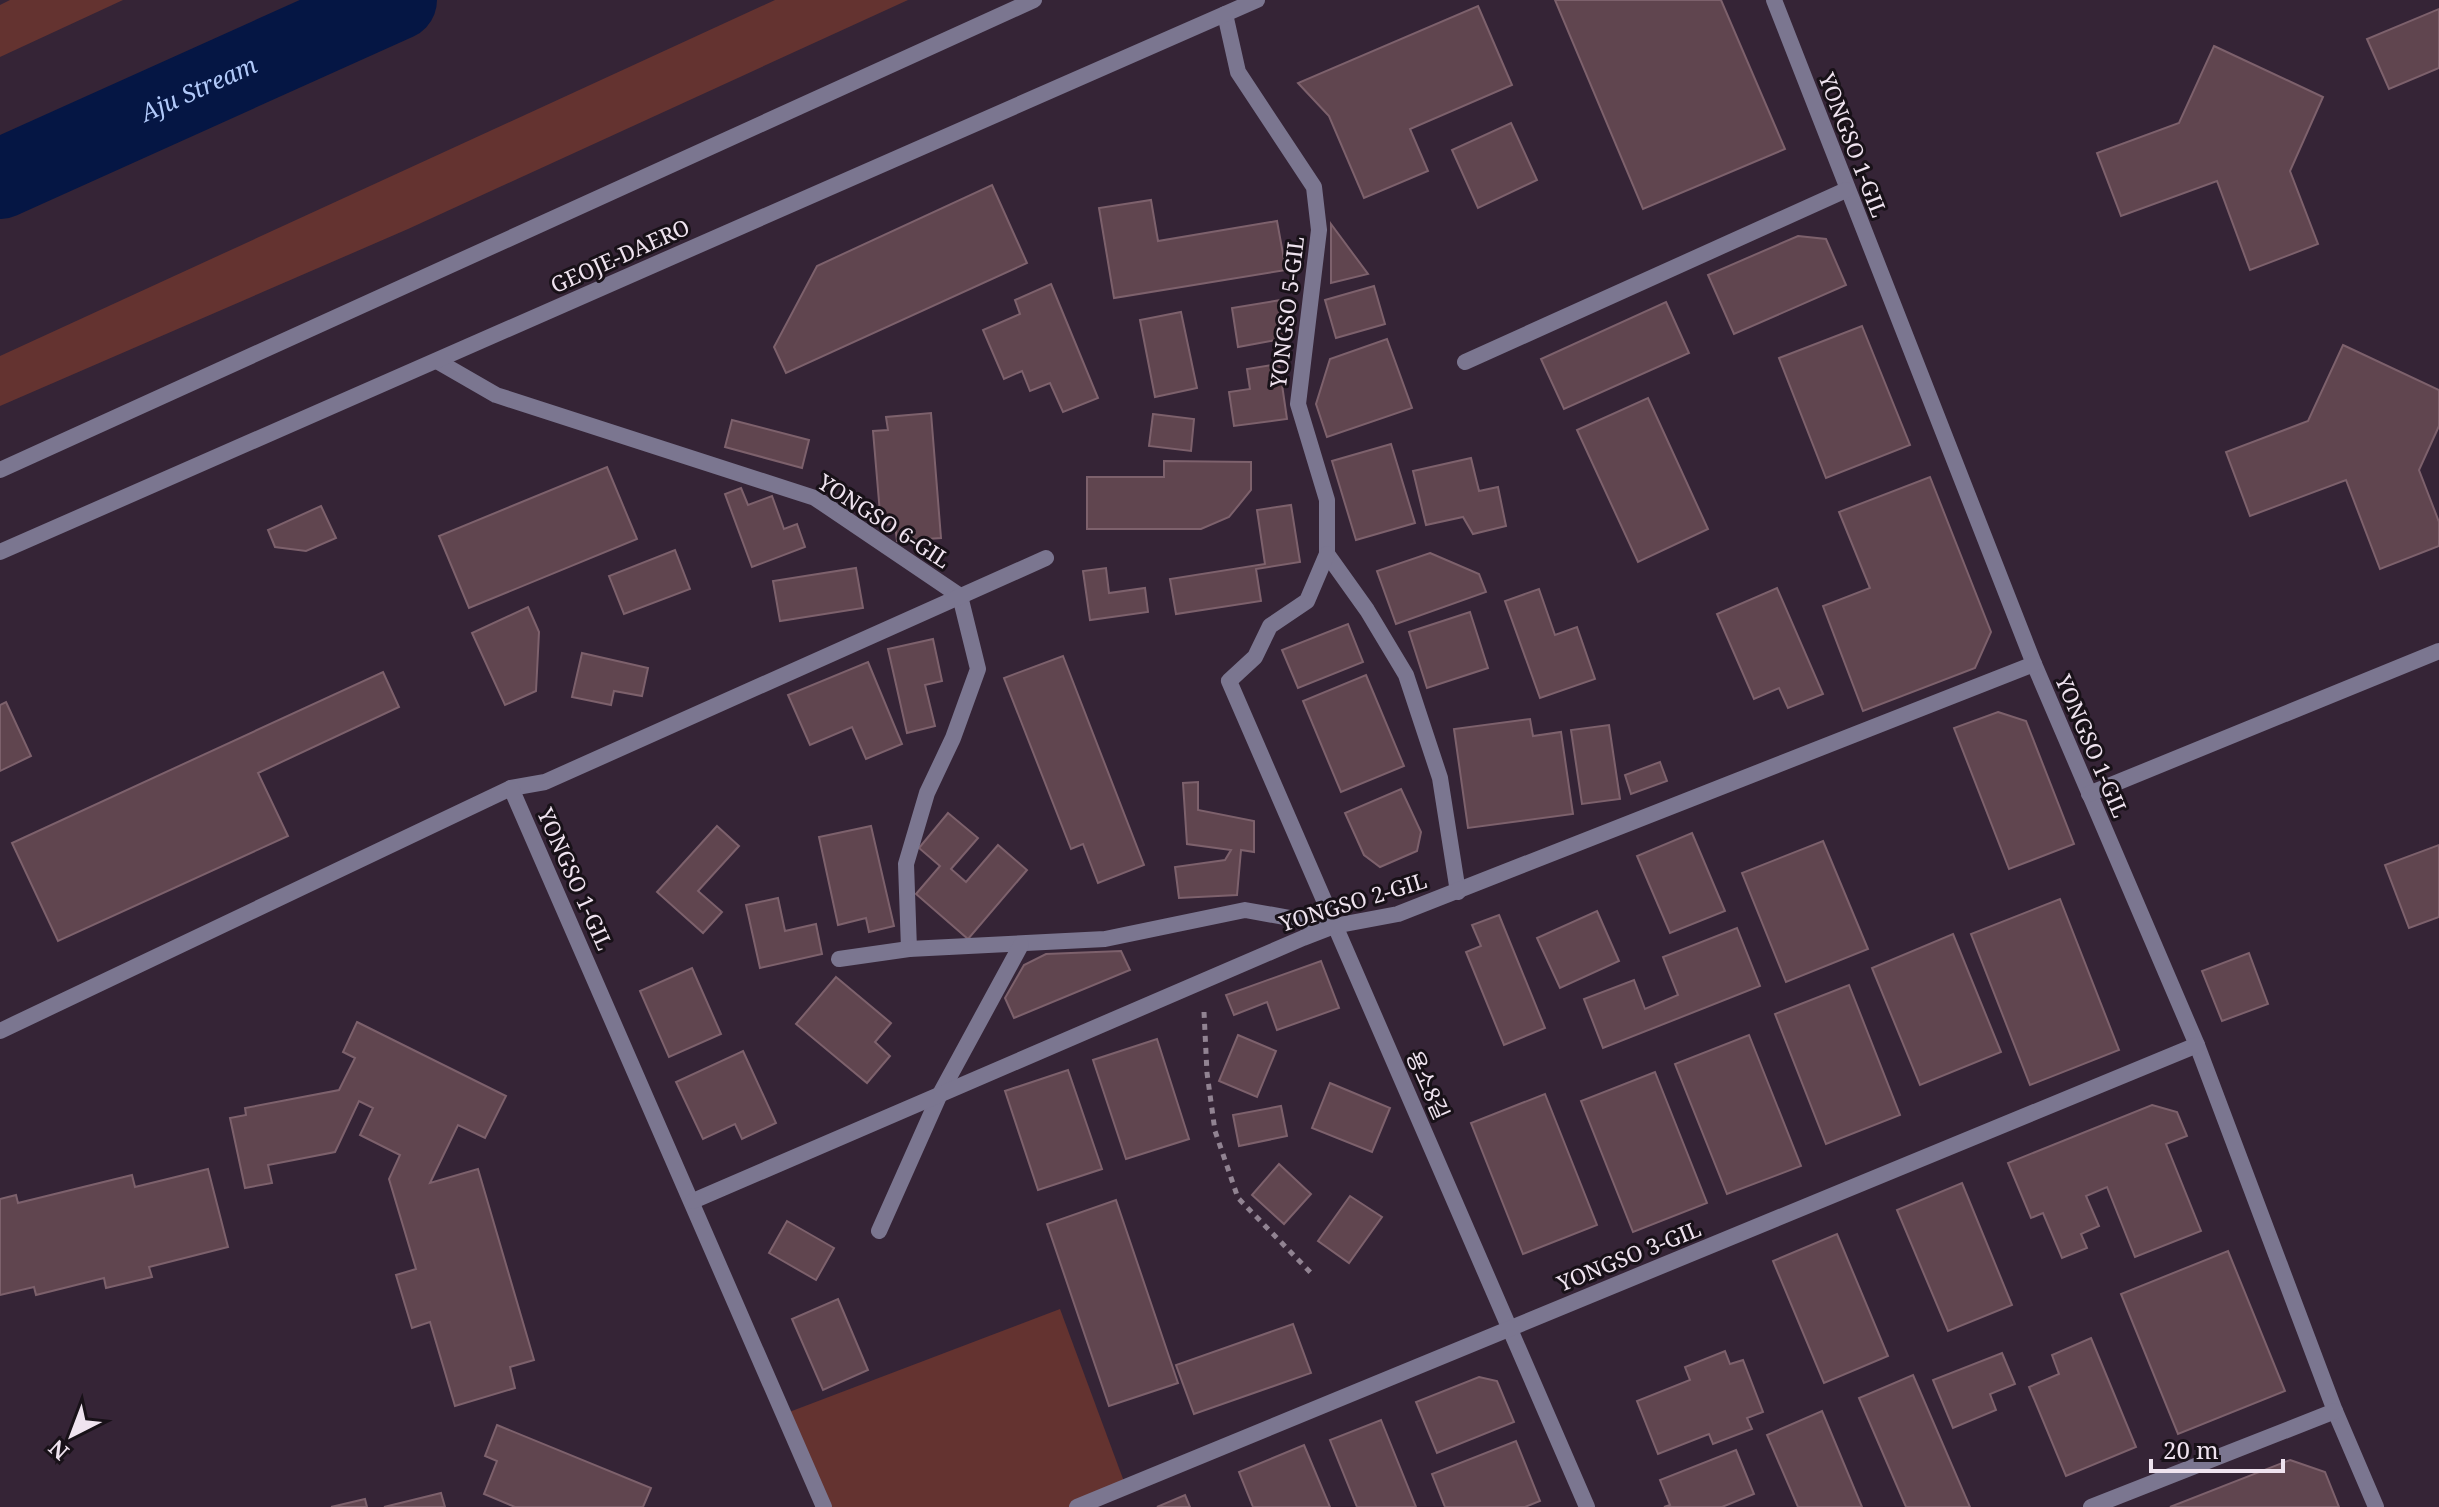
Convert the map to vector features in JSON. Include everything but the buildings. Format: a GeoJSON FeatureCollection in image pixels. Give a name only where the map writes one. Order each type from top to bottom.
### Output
{"type":"FeatureCollection","features":[{"type":"Feature","properties":{"kind":"street"},"geometry":{"type":"LineString","coordinates":[[0,470],[1034,0]]}},
{"type":"Feature","properties":{"kind":"street","name":"GEOJE-DAERO"},"geometry":{"type":"LineString","coordinates":[[0,552],[1257,0]]}},
{"type":"Feature","properties":{"kind":"street","name":"YONGSO 1-GIL"},"geometry":{"type":"LineString","coordinates":[[1774,0],[2034,664],[2197,1045],[2335,1411],[2376,1507]]}},
{"type":"Feature","properties":{"kind":"street","name":"YONGSO 5-GIL"},"geometry":{"type":"LineString","coordinates":[[1225,14],[1238,72],[1314,187],[1319,230],[1298,404],[1327,500],[1327,554]]}},
{"type":"Feature","properties":{"kind":"street"},"geometry":{"type":"LineString","coordinates":[[1465,362],[1846,190]]}},
{"type":"Feature","properties":{"kind":"street","name":"YONGSO 6-GIL"},"geometry":{"type":"LineString","coordinates":[[437,361],[496,395],[815,498],[960,596],[978,669],[953,738],[927,793],[906,864],[909,949]]}},
{"type":"Feature","properties":{"kind":"street"},"geometry":{"type":"LineString","coordinates":[[1327,554],[1367,610],[1406,675],[1440,778],[1458,892]]}},
{"type":"Feature","properties":{"kind":"street","name":"용소8길"},"geometry":{"type":"LineString","coordinates":[[1327,554],[1307,601],[1270,626],[1255,657],[1229,681],[1587,1507]]}},
{"type":"Feature","properties":{"kind":"street"},"geometry":{"type":"LineString","coordinates":[[0,1031],[511,788],[545,782],[1046,558]]}},
{"type":"Feature","properties":{"kind":"street"},"geometry":{"type":"LineString","coordinates":[[2089,794],[2439,651]]}},
{"type":"Feature","properties":{"kind":"street","name":"YONGSO 2-GIL"},"geometry":{"type":"LineString","coordinates":[[693,1201],[1334,926],[1398,914],[1458,892],[2034,664]]}},
{"type":"Feature","properties":{"kind":"street","name":"YONGSO 1-GIL"},"geometry":{"type":"LineString","coordinates":[[511,788],[824,1507]]}},
{"type":"Feature","properties":{"kind":"street"},"geometry":{"type":"LineString","coordinates":[[839,959],[909,949],[1105,939],[1245,910],[1334,926]]}},
{"type":"Feature","properties":{"kind":"street"},"geometry":{"type":"LineString","coordinates":[[879,1231],[940,1094],[1021,945]]}},
{"type":"Feature","properties":{"kind":"street","name":"YONGSO 3-GIL"},"geometry":{"type":"LineString","coordinates":[[1077,1507],[2197,1045]]}},
{"type":"Feature","properties":{"kind":"street"},"geometry":{"type":"LineString","coordinates":[[2091,1507],[2335,1411]]}},
{"type":"Feature","properties":{"kind":"path"},"geometry":{"type":"LineString","coordinates":[[1197,983],[1207,1025],[1207,1073],[1215,1131],[1238,1198],[1311,1273]]}},
{"type":"Feature","properties":{"kind":"shaded area"},"geometry":{"type":"Polygon","coordinates":[[[10,0],[123,0],[0,57],[0,5],[10,0]]]}},
{"type":"Feature","properties":{"kind":"shaded area"},"geometry":{"type":"Polygon","coordinates":[[[775,0],[908,0],[408,229],[0,406],[0,356],[775,0]]]}},
{"type":"Feature","properties":{"kind":"shaded area"},"geometry":{"type":"Polygon","coordinates":[[[1060,1309],[1126,1487],[1077,1507],[824,1507],[784,1414],[1060,1309]]]}},
{"type":"Feature","properties":{"kind":"waterway","name":"Aju Stream"},"geometry":{"type":"LineString","coordinates":[[0,179],[397,0]]}}]}
